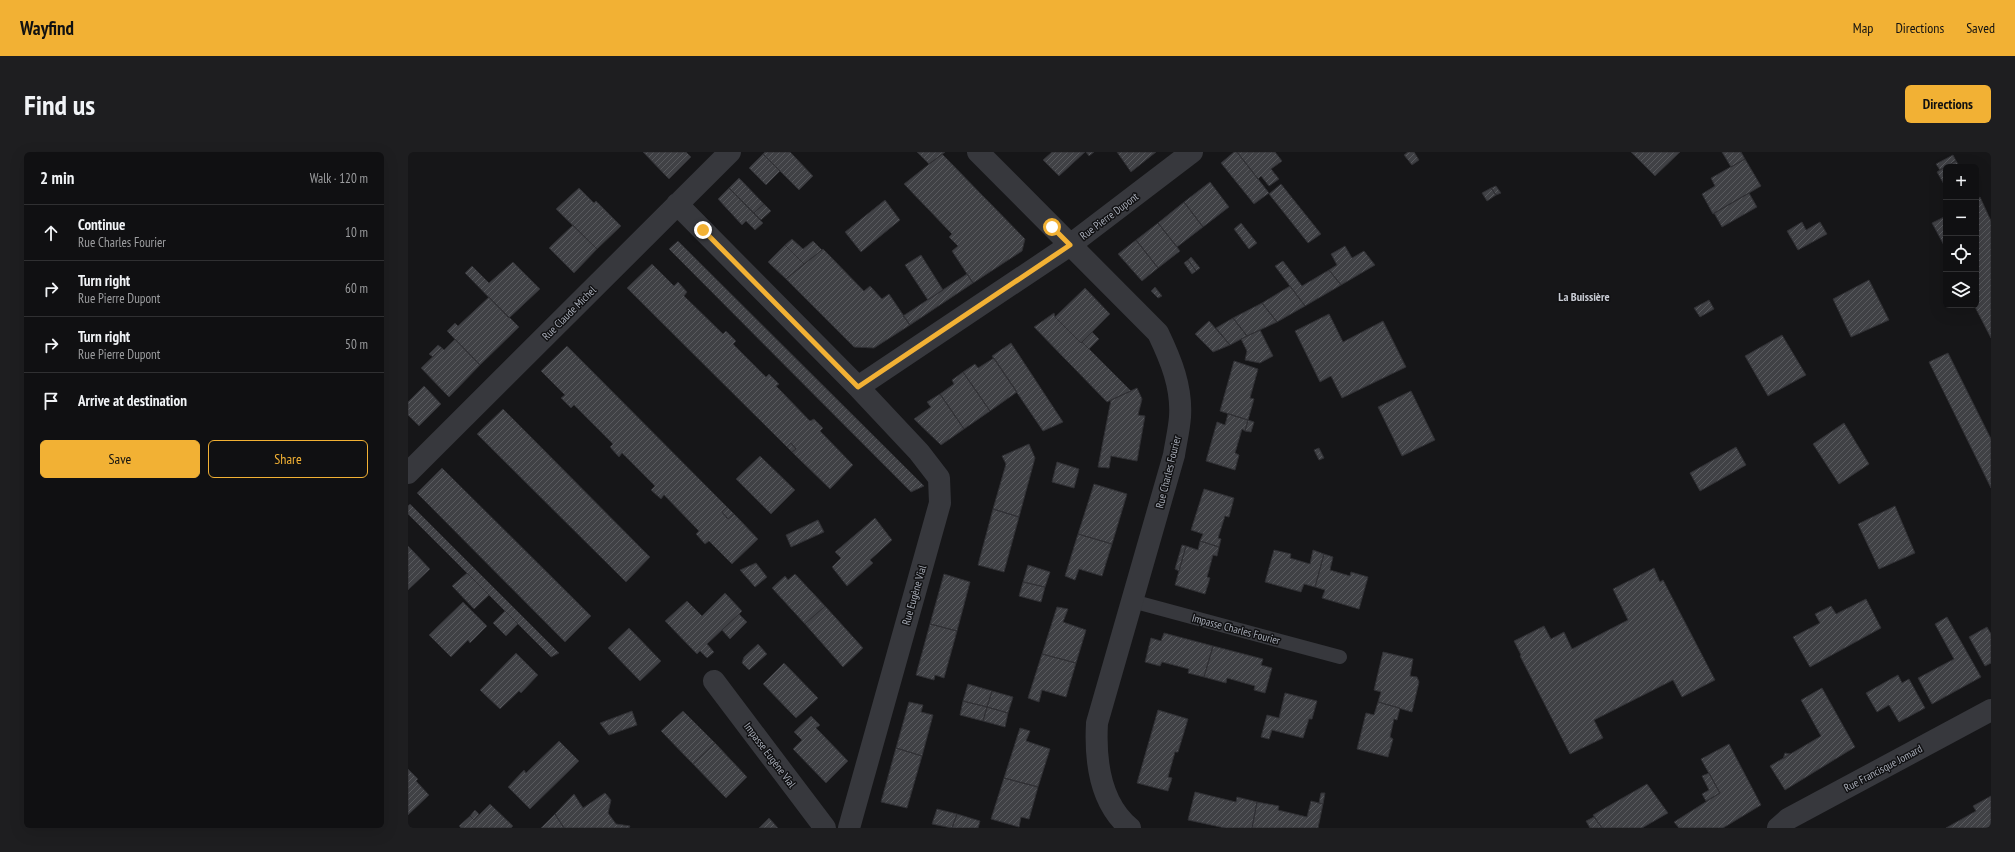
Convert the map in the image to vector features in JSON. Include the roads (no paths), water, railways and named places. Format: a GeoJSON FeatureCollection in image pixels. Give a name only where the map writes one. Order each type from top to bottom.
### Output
{"type":"FeatureCollection","features":[{"type":"Feature","properties":{"kind":"street","name":"Rue Claude Michel"},"geometry":{"type":"LineString","coordinates":[[408,473],[730,152]]}},
{"type":"Feature","properties":{"kind":"street","name":"Rue Charles Fourier"},"geometry":{"type":"LineString","coordinates":[[978,152],[1158,333],[1170,356],[1177,381],[1180,417],[1174,455],[1097,723],[1097,763],[1104,788],[1114,808],[1130,828]]}},
{"type":"Feature","properties":{"kind":"street","name":"Rue Pierre Dupont"},"geometry":{"type":"LineString","coordinates":[[858,387],[1070,245],[1192,152]]}},
{"type":"Feature","properties":{"kind":"street"},"geometry":{"type":"LineString","coordinates":[[677,204],[858,387]]}},
{"type":"Feature","properties":{"kind":"street","name":"Rue Eugène Vial"},"geometry":{"type":"LineString","coordinates":[[849,828],[940,503],[939,478],[919,452],[858,387]]}},
{"type":"Feature","properties":{"kind":"street","name":"Impasse Eugène Vial"},"geometry":{"type":"LineString","coordinates":[[714,681],[825,828]]}},
{"type":"Feature","properties":{"kind":"street","name":"Rue Francisque Jomard"},"geometry":{"type":"LineString","coordinates":[[1778,828],[1788,818],[1991,710]]}},
{"type":"Feature","properties":{"kind":"lane","name":"Impasse Charles Fourier"},"geometry":{"type":"LineString","coordinates":[[1132,601],[1340,657]]}},
{"type":"Feature","properties":{"kind":"district","name":"La Buissière"},"geometry":{"type":"Point","coordinates":[1584,296]}}]}
